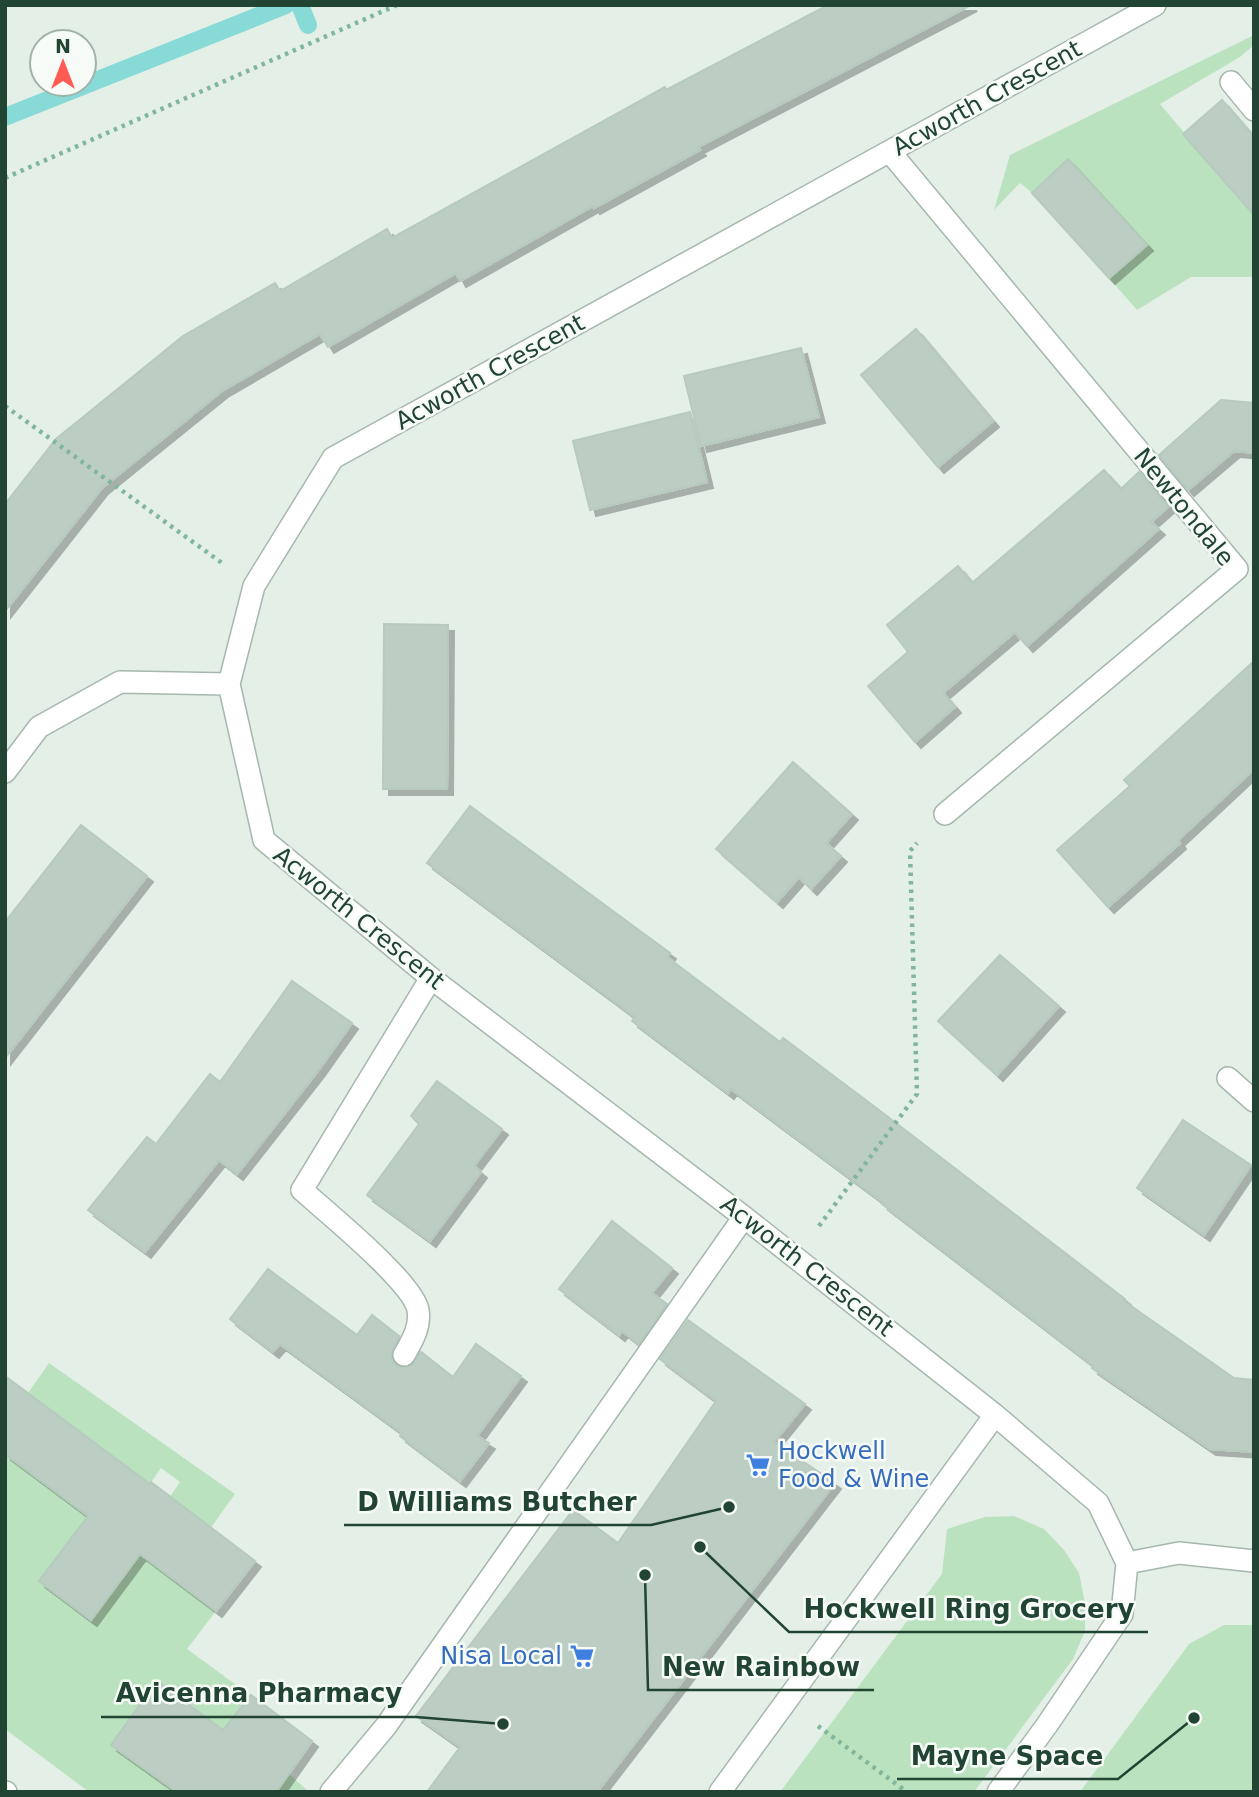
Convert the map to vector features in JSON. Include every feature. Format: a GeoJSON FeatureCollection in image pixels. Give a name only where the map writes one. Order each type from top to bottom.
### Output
{"type":"FeatureCollection","features":[{"type":"Feature","properties":{"kind":"street","name":"Acworth Crescent"},"geometry":{"type":"LineString","coordinates":[[1127,1563],[1098,1503],[995,1415],[744,1217],[431,978],[264,840],[229,684],[254,586],[333,458],[1155,5]]}},
{"type":"Feature","properties":{"kind":"street"},"geometry":{"type":"LineString","coordinates":[[1231,82],[1254,110]]}},
{"type":"Feature","properties":{"kind":"street","name":"Newtondale"},"geometry":{"type":"LineString","coordinates":[[890,152],[1237,569],[945,814]]}},
{"type":"Feature","properties":{"kind":"street"},"geometry":{"type":"LineString","coordinates":[[5,772],[38,727],[120,682],[229,684]]}},
{"type":"Feature","properties":{"kind":"street"},"geometry":{"type":"LineString","coordinates":[[404,1355],[417,1332],[418,1309],[403,1283],[302,1190],[431,978]]}},
{"type":"Feature","properties":{"kind":"street"},"geometry":{"type":"LineString","coordinates":[[1228,1078],[1254,1101]]}},
{"type":"Feature","properties":{"kind":"street"},"geometry":{"type":"LineString","coordinates":[[331,1792],[386,1726],[744,1217]]}},
{"type":"Feature","properties":{"kind":"street"},"geometry":{"type":"LineString","coordinates":[[720,1792],[995,1415]]}},
{"type":"Feature","properties":{"kind":"street"},"geometry":{"type":"LineString","coordinates":[[998,1792],[1047,1726],[1122,1614],[1127,1563],[1179,1553],[1254,1561]]}},
{"type":"Feature","properties":{"kind":"path"},"geometry":{"type":"LineString","coordinates":[[5,178],[397,5]]}},
{"type":"Feature","properties":{"kind":"path"},"geometry":{"type":"LineString","coordinates":[[5,406],[254,586]]}},
{"type":"Feature","properties":{"kind":"path"},"geometry":{"type":"LineString","coordinates":[[795,1257],[917,1094],[910,851],[945,814]]}},
{"type":"Feature","properties":{"kind":"path"},"geometry":{"type":"LineString","coordinates":[[786,1703],[906,1792]]}},
{"type":"Feature","properties":{"kind":"green space"},"geometry":{"type":"Polygon","coordinates":[[[1254,35],[1254,45],[1240,57],[1160,104],[1254,215],[1254,277],[1191,277],[1137,310],[1109,278],[1146,244],[1068,160],[1032,193],[1020,183],[994,210],[1010,155],[1254,35]]]}},
{"type":"Feature","properties":{"kind":"green space"},"geometry":{"type":"Polygon","coordinates":[[[49,1363],[235,1494],[210,1529],[170,1497],[180,1482],[161,1468],[150,1484],[28,1393],[49,1363]]]}},
{"type":"Feature","properties":{"kind":"green space"},"geometry":{"type":"Polygon","coordinates":[[[5,1454],[88,1516],[39,1581],[91,1620],[140,1554],[216,1611],[187,1649],[250,1695],[176,1792],[89,1792],[5,1729],[5,1454]]]}},
{"type":"Feature","properties":{"kind":"green space"},"geometry":{"type":"Polygon","coordinates":[[[1014,1516],[1044,1529],[1064,1550],[1079,1573],[1085,1603],[1085,1631],[1073,1659],[974,1792],[780,1792],[942,1574],[947,1529],[985,1517],[1014,1516]]]}},
{"type":"Feature","properties":{"kind":"green space"},"geometry":{"type":"Polygon","coordinates":[[[1224,1625],[1254,1625],[1254,1792],[1080,1792],[1189,1644],[1224,1625]]]}},
{"type":"Feature","properties":{"kind":"green space"},"geometry":{"type":"Polygon","coordinates":[[[289,1774],[308,1791],[308,1792],[276,1792],[289,1774]]]}},
{"type":"Feature","properties":{"kind":"building"},"geometry":{"type":"Polygon","coordinates":[[[828,5],[971,5],[698,147],[700,150],[594,208],[593,206],[460,281],[456,273],[328,347],[320,334],[222,391],[102,488],[5,611],[5,504],[56,439],[183,336],[275,283],[280,291],[387,229],[392,238],[665,87],[666,90],[828,5]]]}},
{"type":"Feature","properties":{"kind":"building"},"geometry":{"type":"Polygon","coordinates":[[[1222,100],[1254,137],[1254,215],[1183,134],[1222,100]]]}},
{"type":"Feature","properties":{"kind":"building"},"geometry":{"type":"Polygon","coordinates":[[[1068,159],[1147,245],[1109,278],[1032,193],[1068,159]]]}},
{"type":"Feature","properties":{"kind":"building"},"geometry":{"type":"Polygon","coordinates":[[[916,329],[993,421],[938,467],[861,375],[916,329]]]}},
{"type":"Feature","properties":{"kind":"building"},"geometry":{"type":"Polygon","coordinates":[[[801,348],[819,417],[701,446],[684,376],[801,348]]]}},
{"type":"Feature","properties":{"kind":"building"},"geometry":{"type":"Polygon","coordinates":[[[1221,400],[1254,403],[1254,453],[1234,451],[1188,490],[1159,455],[1221,400]]]}},
{"type":"Feature","properties":{"kind":"building"},"geometry":{"type":"Polygon","coordinates":[[[690,412],[707,482],[590,510],[573,441],[690,412]]]}},
{"type":"Feature","properties":{"kind":"building"},"geometry":{"type":"Polygon","coordinates":[[[1104,470],[1121,489],[1139,472],[1168,507],[1151,522],[1159,529],[1027,646],[1015,632],[943,693],[955,707],[915,742],[868,686],[908,652],[887,625],[958,566],[972,583],[1104,470]]]}},
{"type":"Feature","properties":{"kind":"building"},"geometry":{"type":"Polygon","coordinates":[[[384,624],[448,625],[447,789],[383,789],[384,624]]]}},
{"type":"Feature","properties":{"kind":"building"},"geometry":{"type":"Polygon","coordinates":[[[1254,661],[1254,769],[1178,840],[1180,843],[1108,907],[1057,850],[1130,786],[1124,780],[1254,661]]]}},
{"type":"Feature","properties":{"kind":"building"},"geometry":{"type":"Polygon","coordinates":[[[793,762],[852,814],[826,843],[841,856],[811,889],[799,877],[777,902],[716,849],[793,762]]]}},
{"type":"Feature","properties":{"kind":"building"},"geometry":{"type":"Polygon","coordinates":[[[470,806],[670,953],[667,957],[780,1042],[783,1038],[879,1110],[1125,1299],[1124,1301],[1234,1378],[1254,1380],[1254,1452],[1210,1449],[1092,1368],[1094,1366],[882,1204],[884,1203],[731,1089],[728,1093],[632,1021],[635,1017],[427,863],[470,806]]]}},
{"type":"Feature","properties":{"kind":"building"},"geometry":{"type":"Polygon","coordinates":[[[81,825],[147,876],[5,1058],[5,922],[81,825]]]}},
{"type":"Feature","properties":{"kind":"building"},"geometry":{"type":"Polygon","coordinates":[[[1000,955],[1059,1006],[997,1075],[938,1021],[1000,955]]]}},
{"type":"Feature","properties":{"kind":"building"},"geometry":{"type":"Polygon","coordinates":[[[292,981],[352,1023],[237,1174],[219,1160],[145,1252],[88,1210],[147,1137],[156,1144],[210,1074],[220,1082],[292,981]]]}},
{"type":"Feature","properties":{"kind":"building"},"geometry":{"type":"Polygon","coordinates":[[[437,1081],[502,1129],[474,1166],[481,1172],[430,1241],[367,1195],[419,1124],[411,1116],[437,1081]]]}},
{"type":"Feature","properties":{"kind":"building"},"geometry":{"type":"Polygon","coordinates":[[[1183,1120],[1251,1165],[1204,1235],[1137,1188],[1183,1120]]]}},
{"type":"Feature","properties":{"kind":"building"},"geometry":{"type":"Polygon","coordinates":[[[612,1221],[672,1268],[652,1293],[667,1304],[639,1344],[622,1331],[619,1335],[559,1289],[612,1221]]]}},
{"type":"Feature","properties":{"kind":"building"},"geometry":{"type":"Polygon","coordinates":[[[268,1269],[357,1335],[372,1315],[399,1336],[391,1354],[392,1361],[398,1367],[411,1366],[421,1352],[453,1377],[476,1344],[521,1376],[477,1436],[489,1443],[460,1481],[400,1436],[402,1433],[280,1344],[273,1352],[230,1319],[268,1269]]]}},
{"type":"Feature","properties":{"kind":"building"},"geometry":{"type":"Polygon","coordinates":[[[688,1320],[805,1404],[774,1442],[835,1483],[597,1792],[427,1792],[460,1747],[416,1716],[573,1510],[618,1543],[716,1401],[660,1359],[688,1320]]]}},
{"type":"Feature","properties":{"kind":"building"},"geometry":{"type":"Polygon","coordinates":[[[5,1376],[255,1561],[216,1611],[140,1554],[91,1620],[39,1581],[88,1516],[5,1454],[5,1376]]]}},
{"type":"Feature","properties":{"kind":"building"},"geometry":{"type":"Polygon","coordinates":[[[157,1681],[223,1730],[251,1695],[312,1741],[276,1792],[177,1792],[111,1745],[157,1681]]]}},
{"type":"Feature","properties":{"kind":"waterway"},"geometry":{"type":"LineString","coordinates":[[5,117],[286,5]]}},
{"type":"Feature","properties":{"kind":"waterway"},"geometry":{"type":"LineString","coordinates":[[300,5],[308,25]]}},
{"type":"Feature","properties":{"kind":"place","name":"Hockwell Food & Wine"},"geometry":{"type":"Point","coordinates":[758,1465]}},
{"type":"Feature","properties":{"kind":"place","name":"D Williams Butcher"},"geometry":{"type":"Point","coordinates":[729,1507]}},
{"type":"Feature","properties":{"kind":"place","name":"Hockwell Ring Grocery"},"geometry":{"type":"Point","coordinates":[700,1547]}},
{"type":"Feature","properties":{"kind":"place","name":"New Rainbow"},"geometry":{"type":"Point","coordinates":[645,1575]}},
{"type":"Feature","properties":{"kind":"place","name":"Nisa Local"},"geometry":{"type":"Point","coordinates":[582,1656]}},
{"type":"Feature","properties":{"kind":"place","name":"Mayne Space"},"geometry":{"type":"Point","coordinates":[1194,1718]}},
{"type":"Feature","properties":{"kind":"place","name":"Avicenna Pharmacy"},"geometry":{"type":"Point","coordinates":[503,1724]}}]}
